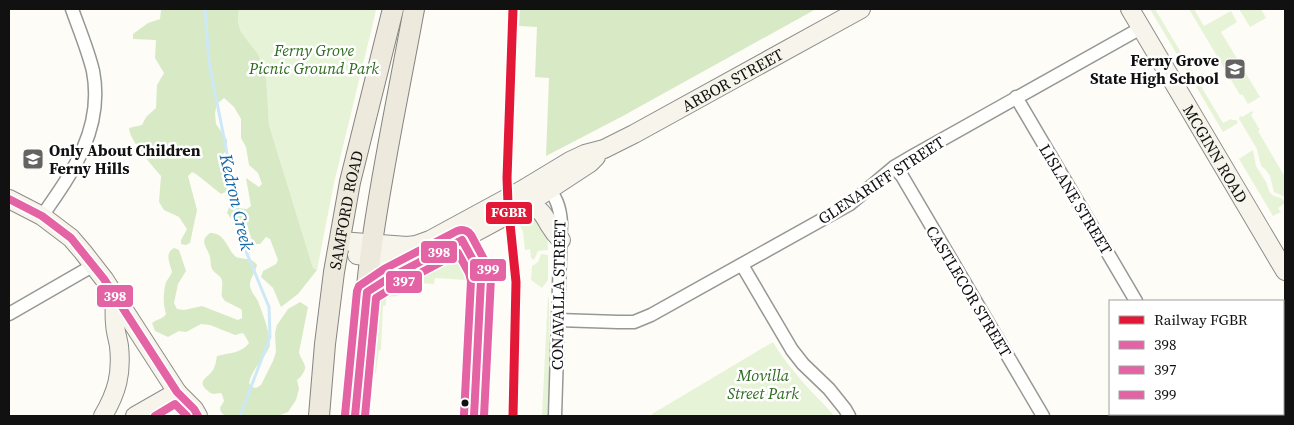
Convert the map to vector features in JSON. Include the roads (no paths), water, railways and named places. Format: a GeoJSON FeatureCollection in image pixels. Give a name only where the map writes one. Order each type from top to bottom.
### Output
{"type":"FeatureCollection","features":[{"type":"Feature","properties":{"kind":"main road","name":"SAMFORD ROAD"},"geometry":{"type":"LineString","coordinates":[[319,416],[334,272],[350,182],[392,9]]}},
{"type":"Feature","properties":{"kind":"main road","name":"SAMFORD ROAD"},"geometry":{"type":"LineString","coordinates":[[356,416],[371,250],[386,154],[414,9]]}},
{"type":"Feature","properties":{"kind":"main road"},"geometry":{"type":"LineString","coordinates":[[367,292],[418,262]]}},
{"type":"Feature","properties":{"kind":"street"},"geometry":{"type":"LineString","coordinates":[[42,216],[74,167],[90,133],[93,119],[95,98],[93,72],[72,9]]}},
{"type":"Feature","properties":{"kind":"street","name":"ARBOR STREET"},"geometry":{"type":"LineString","coordinates":[[339,246],[371,250],[418,262],[526,205],[570,161],[584,154],[604,149],[861,9]]}},
{"type":"Feature","properties":{"kind":"street","name":"MCGINN ROAD"},"geometry":{"type":"LineString","coordinates":[[1130,9],[1285,271]]}},
{"type":"Feature","properties":{"kind":"street","name":"GLENARIFF STREET"},"geometry":{"type":"LineString","coordinates":[[558,320],[634,322],[651,315],[850,204],[894,167],[911,157],[1141,28]]}},
{"type":"Feature","properties":{"kind":"street","name":"LISLANE STREET"},"geometry":{"type":"LineString","coordinates":[[1016,97],[1135,300]]}},
{"type":"Feature","properties":{"kind":"street","name":"CASTLECOR STREET"},"geometry":{"type":"LineString","coordinates":[[894,167],[902,176],[1043,416]]}},
{"type":"Feature","properties":{"kind":"street","name":"ARBOR STREET"},"geometry":{"type":"LineString","coordinates":[[371,250],[424,243],[546,183]]}},
{"type":"Feature","properties":{"kind":"street","name":"CONAVALLA STREET"},"geometry":{"type":"LineString","coordinates":[[546,183],[559,207],[561,223],[555,416]]}},
{"type":"Feature","properties":{"kind":"street"},"geometry":{"type":"LineString","coordinates":[[9,198],[42,216],[71,238],[94,265],[176,392],[184,416]]}},
{"type":"Feature","properties":{"kind":"street"},"geometry":{"type":"LineString","coordinates":[[526,205],[535,207],[546,217],[551,228],[561,240]]}},
{"type":"Feature","properties":{"kind":"street"},"geometry":{"type":"LineString","coordinates":[[9,314],[94,265]]}},
{"type":"Feature","properties":{"kind":"street"},"geometry":{"type":"LineString","coordinates":[[742,265],[792,350],[803,364],[829,389],[850,416]]}},
{"type":"Feature","properties":{"kind":"street"},"geometry":{"type":"LineString","coordinates":[[103,416],[119,378],[119,347],[114,324],[115,296]]}},
{"type":"Feature","properties":{"kind":"street"},"geometry":{"type":"LineString","coordinates":[[135,416],[176,392]]}},
{"type":"Feature","properties":{"kind":"street"},"geometry":{"type":"LineString","coordinates":[[176,392],[194,409],[198,416]]}},
{"type":"Feature","properties":{"kind":"waterway","name":"Kedron Creek"},"geometry":{"type":"LineString","coordinates":[[205,9],[209,62],[241,239],[269,307],[270,337],[240,416]]}},
{"type":"Feature","properties":{"kind":"rail line","name":"FGBR"},"geometry":{"type":"LineString","coordinates":[[513,9],[507,178],[516,282],[513,416]]}},
{"type":"Feature","properties":{"kind":"place","name":"Ferny Grove State High School"},"geometry":{"type":"Point","coordinates":[1235,69]}},
{"type":"Feature","properties":{"kind":"place","name":"Only About Children Ferny Hills"},"geometry":{"type":"Point","coordinates":[33,159]}},
{"type":"Feature","properties":{"kind":"park label","name":"Ferny Grove Picnic Ground Park"},"geometry":{"type":"Point","coordinates":[314,59]}},
{"type":"Feature","properties":{"kind":"park label","name":"Movilla Street Park"},"geometry":{"type":"Point","coordinates":[763,384]}}]}
